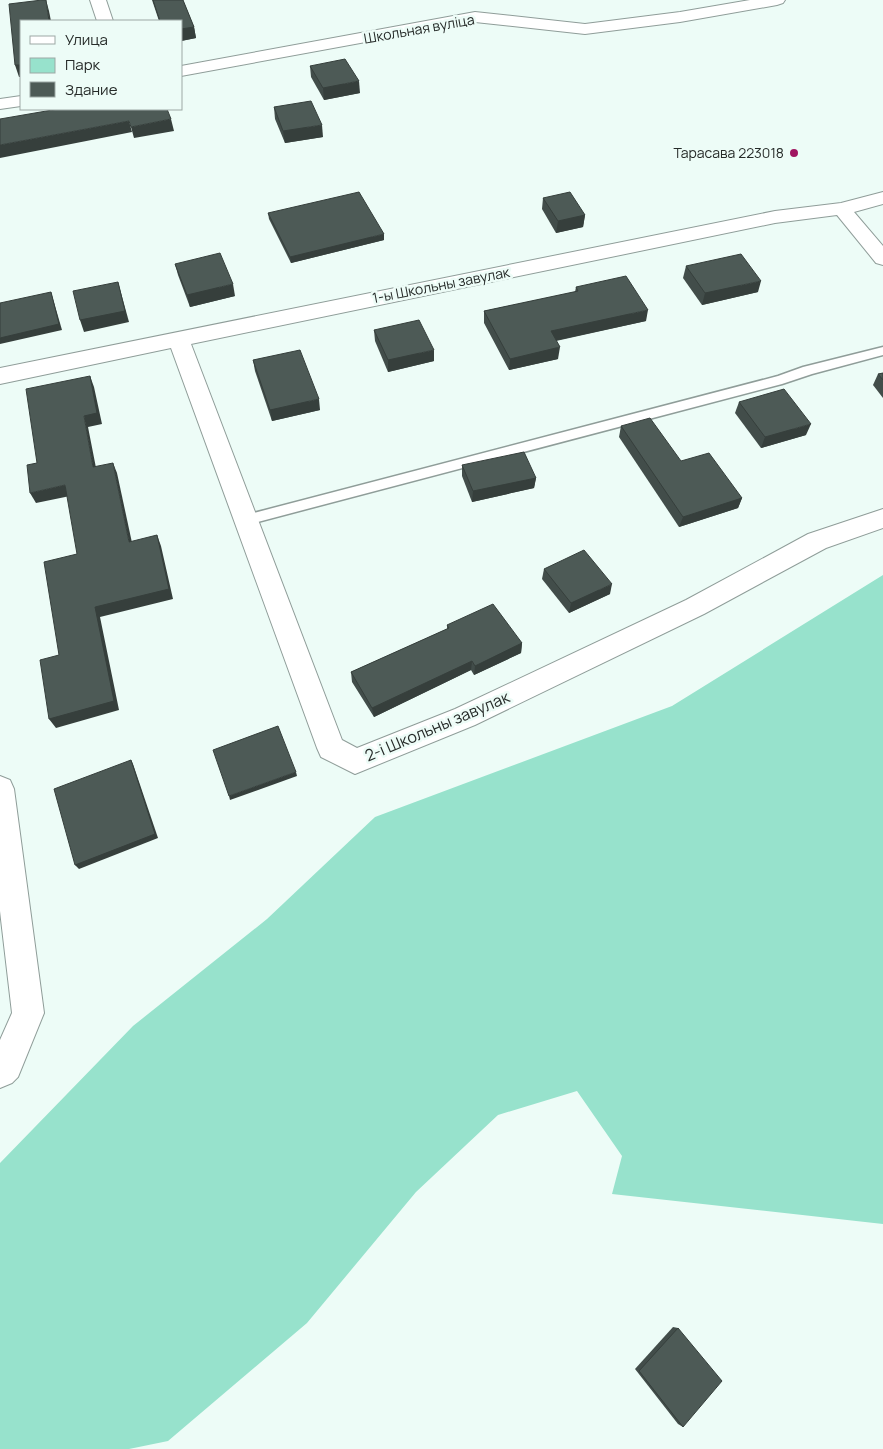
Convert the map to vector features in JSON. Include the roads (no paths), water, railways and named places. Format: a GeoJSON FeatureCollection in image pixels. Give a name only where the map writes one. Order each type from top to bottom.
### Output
{"type":"FeatureCollection","features":[{"type":"Feature","properties":{"kind":"street"},"geometry":{"type":"LineString","coordinates":[[98,0],[105,20]]}},
{"type":"Feature","properties":{"kind":"street","name":"Школьная вуліца"},"geometry":{"type":"LineString","coordinates":[[182,71],[471,12],[585,29],[680,17],[777,0]]}},
{"type":"Feature","properties":{"kind":"street"},"geometry":{"type":"LineString","coordinates":[[0,104],[20,100]]}},
{"type":"Feature","properties":{"kind":"street","name":"1-ы Школьны завулак"},"geometry":{"type":"LineString","coordinates":[[0,376],[775,217],[842,209],[883,198]]}},
{"type":"Feature","properties":{"kind":"street"},"geometry":{"type":"LineString","coordinates":[[842,209],[883,259]]}},
{"type":"Feature","properties":{"kind":"street","name":"2-і Школьны завулак"},"geometry":{"type":"LineString","coordinates":[[178,338],[331,748],[355,762],[464,717],[695,607],[817,541],[883,518]]}},
{"type":"Feature","properties":{"kind":"street"},"geometry":{"type":"LineString","coordinates":[[0,788],[28,1012],[6,1065],[0,1070]]}},
{"type":"Feature","properties":{"kind":"lane"},"geometry":{"type":"LineString","coordinates":[[246,520],[782,380],[808,370],[883,351]]}},
{"type":"Feature","properties":{"kind":"place","name":"Тарасава 223018"},"geometry":{"type":"Point","coordinates":[794,153]}}]}
